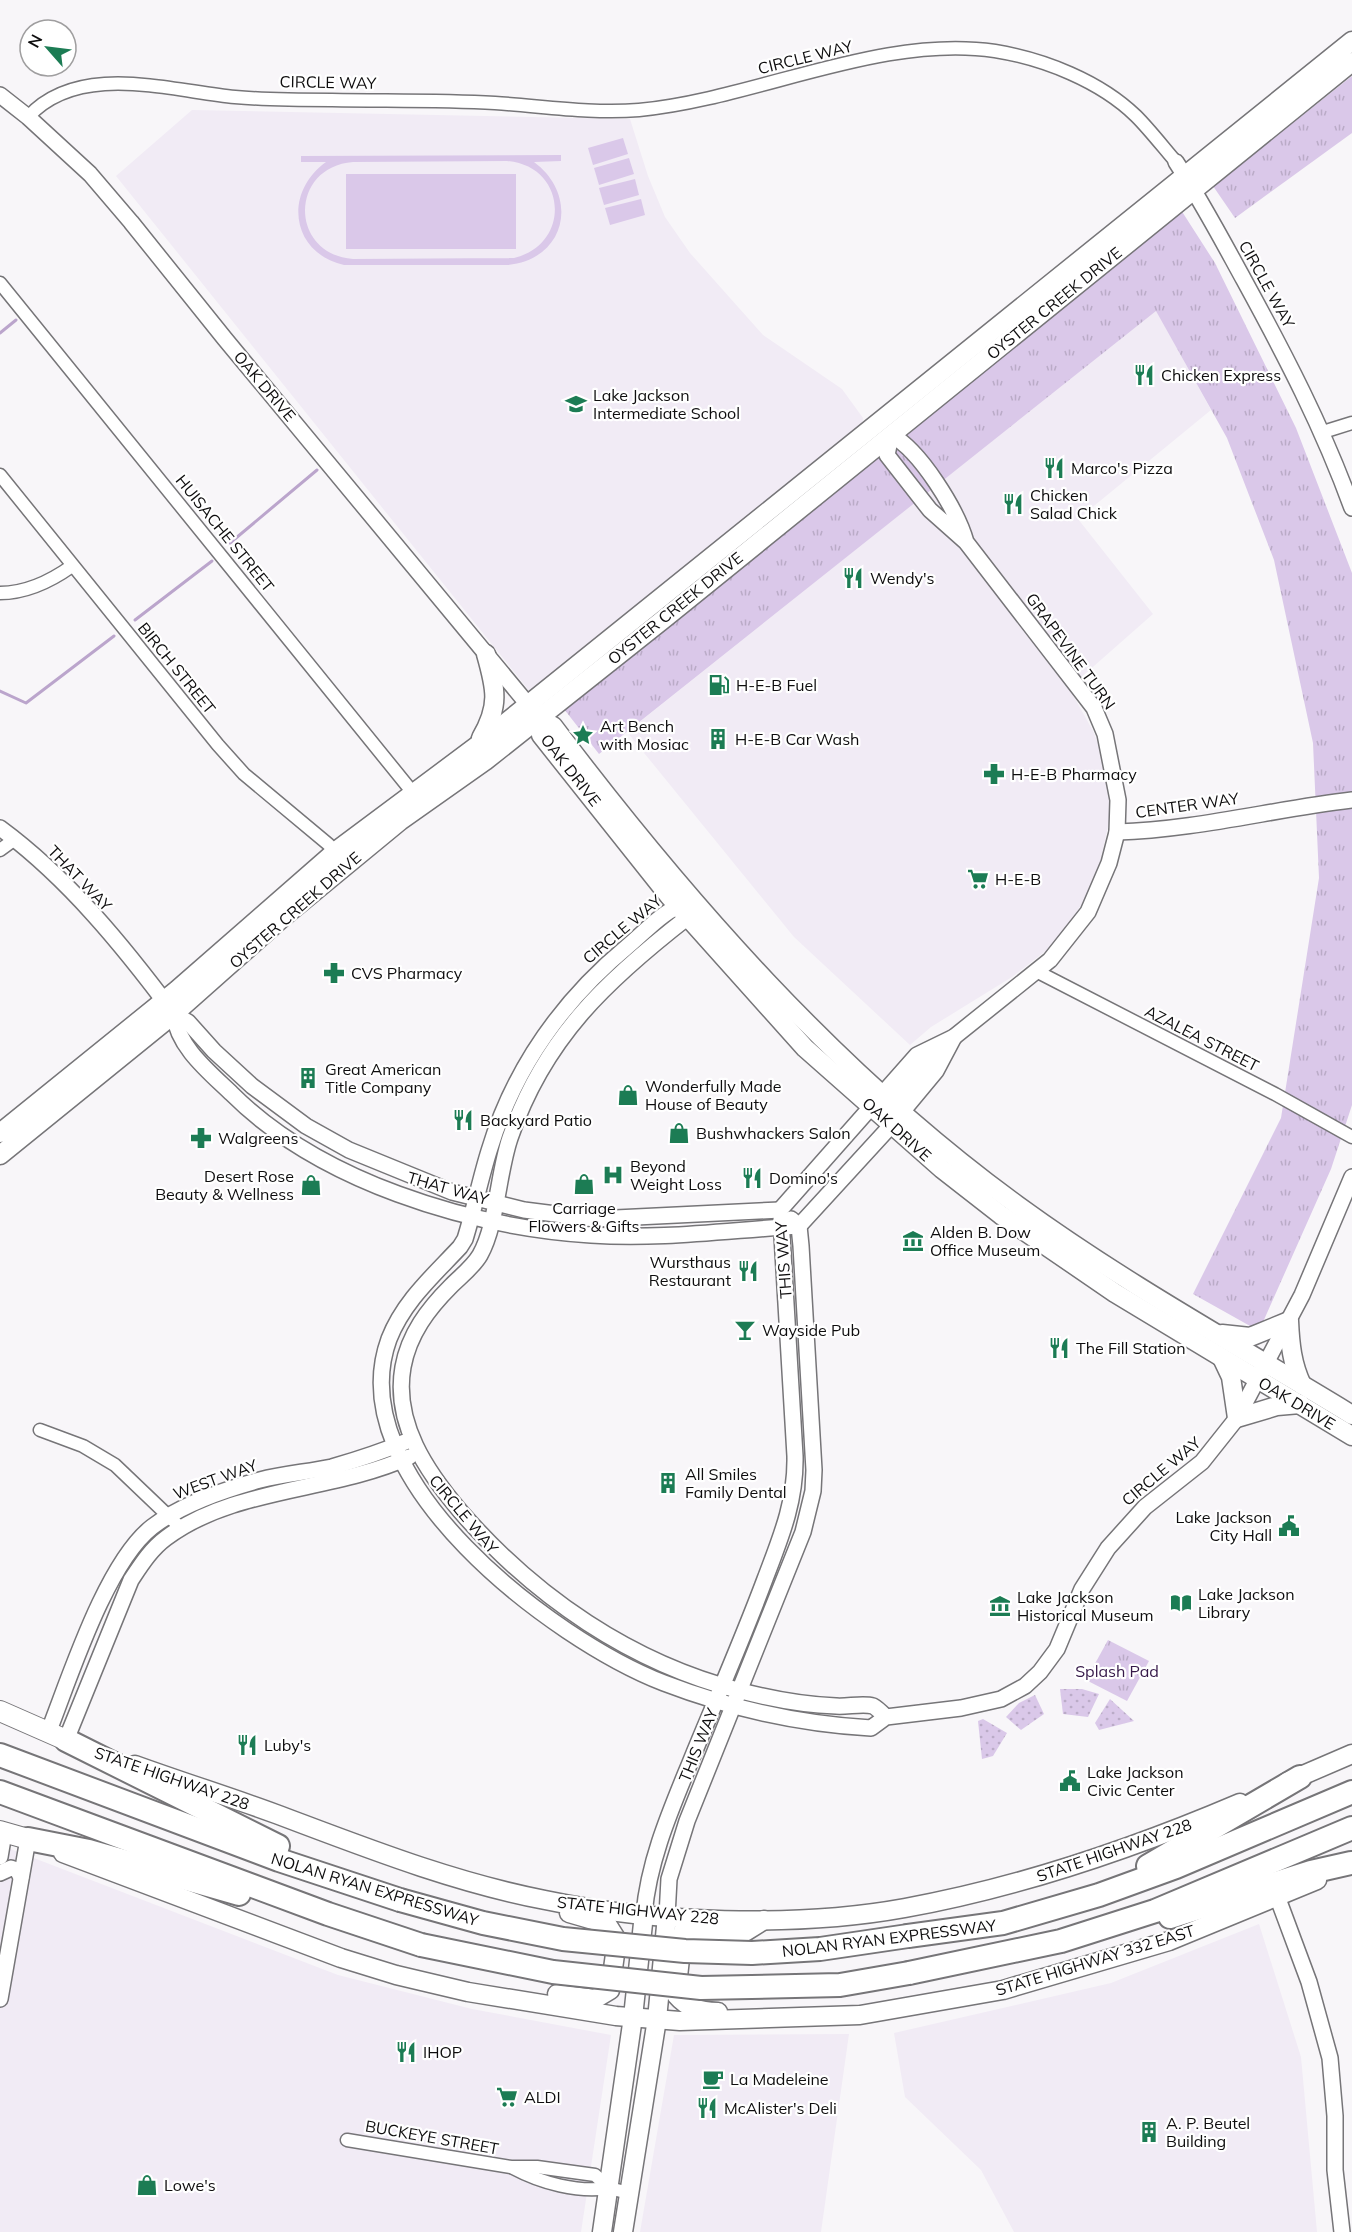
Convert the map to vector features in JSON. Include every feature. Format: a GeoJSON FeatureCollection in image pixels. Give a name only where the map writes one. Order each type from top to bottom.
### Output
{"type":"FeatureCollection","features":[{"type":"Feature","properties":{"kind":"highway"},"geometry":{"type":"LineString","coordinates":[[57,1737],[346,1882]]}},
{"type":"Feature","properties":{"kind":"highway","name":"NOLAN RYAN EXPRESSWAY"},"geometry":{"type":"LineString","coordinates":[[0,1755],[279,1860],[400,1900],[483,1923],[563,1939],[685,1951],[752,1953],[820,1949],[1003,1923],[1100,1895],[1176,1867],[1352,1792]]}},
{"type":"Feature","properties":{"kind":"highway"},"geometry":{"type":"LineString","coordinates":[[1100,1895],[1300,1777]]}},
{"type":"Feature","properties":{"kind":"highway","name":"NOLAN RYAN EXPRESSWAY"},"geometry":{"type":"LineString","coordinates":[[0,1792],[328,1914],[395,1936],[449,1951],[553,1972],[700,1988],[840,1985],[1061,1941],[1155,1911],[1352,1828]]}},
{"type":"Feature","properties":{"kind":"highway"},"geometry":{"type":"LineString","coordinates":[[28,1839],[88,1851],[283,1906],[328,1914]]}},
{"type":"Feature","properties":{"kind":"highway"},"geometry":{"type":"LineString","coordinates":[[1061,1941],[1137,1926],[1230,1900],[1311,1872],[1351,1863]]}},
{"type":"Feature","properties":{"kind":"main road","name":"OYSTER CREEK DRIVE"},"geometry":{"type":"LineString","coordinates":[[418,798],[485,760],[534,711],[1185,175],[1352,41]]}},
{"type":"Feature","properties":{"kind":"main road","name":"OYSTER CREEK DRIVE"},"geometry":{"type":"LineString","coordinates":[[0,1155],[341,858],[418,798],[478,745],[534,711],[891,435],[1185,175],[1352,62]]}},
{"type":"Feature","properties":{"kind":"main road"},"geometry":{"type":"LineString","coordinates":[[478,745],[494,711],[495,686],[486,654]]}},
{"type":"Feature","properties":{"kind":"main road","name":"OAK DRIVE"},"geometry":{"type":"LineString","coordinates":[[534,711],[553,726],[687,908],[805,1048],[1068,1242],[1149,1295],[1216,1333],[1300,1404],[1352,1436]]}},
{"type":"Feature","properties":{"kind":"main road","name":"OYSTER CREEK DRIVE"},"geometry":{"type":"LineString","coordinates":[[0,1133],[169,1008]]}},
{"type":"Feature","properties":{"kind":"main road","name":"OAK DRIVE"},"geometry":{"type":"LineString","coordinates":[[888,1107],[942,1169],[1001,1215],[1136,1306],[1222,1358],[1302,1385],[1352,1415]]}},
{"type":"Feature","properties":{"kind":"main road"},"geometry":{"type":"LineString","coordinates":[[1216,1333],[1250,1337],[1289,1321],[1290,1347],[1295,1371],[1302,1385]]}},
{"type":"Feature","properties":{"kind":"main road"},"geometry":{"type":"LineString","coordinates":[[1222,1358],[1231,1377],[1238,1418],[1277,1406],[1300,1404]]}},
{"type":"Feature","properties":{"kind":"main road","name":"STATE HIGHWAY 228"},"geometry":{"type":"LineString","coordinates":[[0,1711],[57,1737],[454,1878],[546,1901],[644,1914],[764,1920],[904,1908],[1026,1881],[1156,1838],[1352,1754]]}},
{"type":"Feature","properties":{"kind":"main road"},"geometry":{"type":"LineString","coordinates":[[2,1832],[28,1839],[341,1958],[445,1987],[633,2017],[743,2021]]}},
{"type":"Feature","properties":{"kind":"main road","name":"STATE HIGHWAY 332 EAST"},"geometry":{"type":"LineString","coordinates":[[743,2021],[860,2015],[1003,1990],[1169,1941],[1315,1881],[1351,1863]]}},
{"type":"Feature","properties":{"kind":"main road"},"geometry":{"type":"LineString","coordinates":[[522,2000],[536,1991],[595,1999],[610,1990],[616,1940],[607,1924],[554,1909],[546,1901]]}},
{"type":"Feature","properties":{"kind":"main road","name":"THIS WAY"},"geometry":{"type":"LineString","coordinates":[[602,2232],[633,2017],[644,1914]]}},
{"type":"Feature","properties":{"kind":"main road","name":"THIS WAY"},"geometry":{"type":"LineString","coordinates":[[623,2232],[657,2019],[667,1916]]}},
{"type":"Feature","properties":{"kind":"main road"},"geometry":{"type":"LineString","coordinates":[[743,2021],[732,2013],[699,2011],[685,2005],[676,1995],[683,1931],[745,1932],[764,1920]]}},
{"type":"Feature","properties":{"kind":"street","name":"CIRCLE WAY"},"geometry":{"type":"LineString","coordinates":[[28,117],[38,105],[73,90],[110,82],[138,82],[191,92],[280,99],[440,100],[592,110],[638,110],[737,92],[875,58],[914,51],[964,49],[994,51],[1033,60],[1087,82],[1135,115],[1185,175],[1287,358],[1323,432],[1352,508]]}},
{"type":"Feature","properties":{"kind":"street","name":"OAK DRIVE"},"geometry":{"type":"LineString","coordinates":[[0,95],[28,117],[90,174],[534,711]]}},
{"type":"Feature","properties":{"kind":"street","name":"HUISACHE STREET"},"geometry":{"type":"LineString","coordinates":[[0,283],[418,798]]}},
{"type":"Feature","properties":{"kind":"street"},"geometry":{"type":"LineString","coordinates":[[1323,432],[1352,423]]}},
{"type":"Feature","properties":{"kind":"street","name":"GRAPEVINE TURN"},"geometry":{"type":"LineString","coordinates":[[966,542],[960,522],[945,496],[904,441],[891,435],[887,455],[930,510],[966,542],[1094,708],[1105,734],[1113,763],[1118,800],[1117,832]]}},
{"type":"Feature","properties":{"kind":"street","name":"BIRCH STREET"},"geometry":{"type":"LineString","coordinates":[[0,475],[244,774],[341,858]]}},
{"type":"Feature","properties":{"kind":"street"},"geometry":{"type":"LineString","coordinates":[[0,592],[30,588],[50,581],[72,566]]}},
{"type":"Feature","properties":{"kind":"street","name":"CENTER WAY"},"geometry":{"type":"LineString","coordinates":[[799,1226],[888,1107],[917,1054],[954,1037],[1050,960],[1074,933],[1088,912],[1109,863],[1117,832],[1152,831],[1293,807],[1352,800]]}},
{"type":"Feature","properties":{"kind":"street","name":"THAT WAY"},"geometry":{"type":"LineString","coordinates":[[0,828],[15,838],[77,898],[169,1008],[188,1022],[214,1051],[252,1086],[306,1126],[349,1150],[423,1181],[477,1200],[595,1219],[780,1210]]}},
{"type":"Feature","properties":{"kind":"street"},"geometry":{"type":"LineString","coordinates":[[0,850],[15,838]]}},
{"type":"Feature","properties":{"kind":"street","name":"CIRCLE WAY"},"geometry":{"type":"LineString","coordinates":[[687,908],[586,983],[552,1023],[511,1095],[489,1150],[477,1200],[460,1247],[412,1297],[390,1339],[380,1388],[381,1405],[399,1453],[421,1493],[483,1564],[542,1616],[626,1666],[732,1707],[791,1721],[871,1728],[886,1718],[984,1703],[1010,1695],[1033,1680],[1053,1656],[1077,1598],[1108,1548],[1144,1507],[1202,1462],[1238,1418],[1328,1240],[1352,1177]]}},
{"type":"Feature","properties":{"kind":"street","name":"CIRCLE WAY"},"geometry":{"type":"LineString","coordinates":[[687,908],[597,994],[564,1033],[525,1101],[503,1162],[491,1220],[479,1257],[428,1311],[411,1338],[401,1385],[404,1416],[433,1480],[489,1545],[554,1602],[637,1651],[739,1691],[818,1705],[873,1706],[886,1718]]}},
{"type":"Feature","properties":{"kind":"street","name":"AZALEA STREET"},"geometry":{"type":"LineString","coordinates":[[1036,971],[1275,1094],[1352,1137]]}},
{"type":"Feature","properties":{"kind":"street","name":"THAT WAY"},"geometry":{"type":"LineString","coordinates":[[169,1008],[176,1031],[202,1065],[245,1107],[275,1130],[338,1167],[414,1199],[491,1220],[554,1232],[592,1235],[655,1235],[782,1227]]}},
{"type":"Feature","properties":{"kind":"street","name":"CENTER WAY"},"geometry":{"type":"LineString","coordinates":[[780,1210],[888,1107],[936,1071],[954,1037]]}},
{"type":"Feature","properties":{"kind":"street"},"geometry":{"type":"LineString","coordinates":[[245,1107],[252,1086]]}},
{"type":"Feature","properties":{"kind":"street","name":"THIS WAY"},"geometry":{"type":"LineString","coordinates":[[667,1916],[669,1879],[683,1832],[803,1532],[813,1487],[814,1455],[799,1226],[780,1210]]}},
{"type":"Feature","properties":{"kind":"street","name":"THIS WAY"},"geometry":{"type":"LineString","coordinates":[[644,1914],[646,1893],[659,1843],[784,1533],[796,1486],[780,1210]]}},
{"type":"Feature","properties":{"kind":"street"},"geometry":{"type":"LineString","coordinates":[[782,1227],[799,1226]]}},
{"type":"Feature","properties":{"kind":"street"},"geometry":{"type":"LineString","coordinates":[[40,1430],[100,1455],[129,1476],[181,1528]]}},
{"type":"Feature","properties":{"kind":"street","name":"WEST WAY"},"geometry":{"type":"LineString","coordinates":[[57,1737],[93,1670],[131,1580],[152,1550],[181,1528],[234,1505],[359,1476],[416,1445]]}},
{"type":"Feature","properties":{"kind":"street","name":"WEST WAY"},"geometry":{"type":"LineString","coordinates":[[57,1737],[76,1662],[100,1604],[117,1570],[144,1535],[169,1516],[227,1490],[262,1480],[399,1453]]}},
{"type":"Feature","properties":{"kind":"street"},"geometry":{"type":"LineString","coordinates":[[227,1490],[234,1505]]}},
{"type":"Feature","properties":{"kind":"street"},"geometry":{"type":"LineString","coordinates":[[117,1570],[131,1580]]}},
{"type":"Feature","properties":{"kind":"street"},"geometry":{"type":"LineString","coordinates":[[76,1662],[93,1670]]}},
{"type":"Feature","properties":{"kind":"street"},"geometry":{"type":"LineString","coordinates":[[0,1857],[2,1832]]}},
{"type":"Feature","properties":{"kind":"street"},"geometry":{"type":"LineString","coordinates":[[0,1999],[28,1839]]}},
{"type":"Feature","properties":{"kind":"street"},"geometry":{"type":"LineString","coordinates":[[0,1873],[11,1868],[18,1870],[21,1877]]}},
{"type":"Feature","properties":{"kind":"street"},"geometry":{"type":"LineString","coordinates":[[1277,1896],[1309,1982],[1327,2047],[1342,2232]]}},
{"type":"Feature","properties":{"kind":"street","name":"BUCKEYE STREET"},"geometry":{"type":"LineString","coordinates":[[347,2140],[511,2168],[537,2167],[595,2175],[609,2187],[628,2193]]}},
{"type":"Feature","properties":{"kind":"shaded area","name":"Lake Jackson Intermediate School"},"geometry":{"type":"Polygon","coordinates":[[[192,110],[630,119],[648,176],[665,217],[690,253],[763,335],[842,389],[863,418],[862,426],[531,693],[116,176],[192,110]]]}},
{"type":"Feature","properties":{"kind":"shaded area"},"geometry":{"type":"Polygon","coordinates":[[[1156,310],[1211,410],[1078,519],[1153,614],[1069,688],[1093,731],[1109,771],[1110,818],[1095,884],[1057,942],[1012,977],[931,1027],[910,1045],[794,937],[627,732],[1156,310]]]}},
{"type":"Feature","properties":{"kind":"shaded area"},"geometry":{"type":"Polygon","coordinates":[[[0,1845],[338,1975],[472,2009],[611,2035],[581,2232],[0,2232],[0,1845]]]}},
{"type":"Feature","properties":{"kind":"shaded area"},"geometry":{"type":"Polygon","coordinates":[[[1259,1924],[1301,2057],[1317,2232],[1014,2232],[981,2170],[905,2097],[894,2033],[1111,1983],[1259,1924]]]}},
{"type":"Feature","properties":{"kind":"shaded area"},"geometry":{"type":"Polygon","coordinates":[[[849,2034],[821,2232],[640,2232],[674,2035],[849,2034]]]}},
{"type":"Feature","properties":{"kind":"green space"},"geometry":{"type":"Polygon","coordinates":[[[1352,76],[1352,133],[1235,218],[1213,186],[1352,76]]]}},
{"type":"Feature","properties":{"kind":"green space"},"geometry":{"type":"Polygon","coordinates":[[[623,138],[628,154],[593,165],[588,148],[623,138]]]}},
{"type":"Feature","properties":{"kind":"green space"},"geometry":{"type":"Polygon","coordinates":[[[561,155],[561,161],[534,162],[548,176],[557,192],[561,208],[560,224],[554,239],[543,252],[527,261],[507,265],[344,265],[326,258],[313,248],[304,235],[299,221],[299,205],[303,189],[312,175],[326,162],[301,162],[301,156],[561,155]],[[507,161],[353,162],[332,167],[317,179],[308,194],[305,210],[308,227],[317,242],[332,254],[353,259],[514,258],[533,250],[546,238],[553,222],[555,206],[551,190],[542,176],[527,166],[507,161]]]}},
{"type":"Feature","properties":{"kind":"green space"},"geometry":{"type":"Polygon","coordinates":[[[629,158],[634,174],[599,185],[594,168],[629,158]]]}},
{"type":"Feature","properties":{"kind":"green space"},"geometry":{"type":"Polygon","coordinates":[[[346,174],[516,174],[516,249],[346,249],[346,174]]]}},
{"type":"Feature","properties":{"kind":"green space"},"geometry":{"type":"Polygon","coordinates":[[[635,179],[639,195],[604,205],[599,188],[635,179]]]}},
{"type":"Feature","properties":{"kind":"green space"},"geometry":{"type":"Polygon","coordinates":[[[641,199],[645,215],[610,225],[605,208],[641,199]]]}},
{"type":"Feature","properties":{"kind":"green space"},"geometry":{"type":"Polygon","coordinates":[[[1181,210],[1215,263],[1296,428],[1352,573],[1352,1105],[1331,1169],[1259,1331],[1193,1294],[1281,1118],[1319,878],[1313,743],[1274,560],[1227,438],[1156,311],[599,754],[564,709],[1181,210]]]}},
{"type":"Feature","properties":{"kind":"green space","name":"Splash Pad"},"geometry":{"type":"Polygon","coordinates":[[[1108,1640],[1149,1661],[1127,1701],[1086,1680],[1108,1640]]]}},
{"type":"Feature","properties":{"kind":"green space"},"geometry":{"type":"Polygon","coordinates":[[[1060,1689],[1082,1689],[1099,1694],[1088,1717],[1063,1714],[1060,1689]]]}},
{"type":"Feature","properties":{"kind":"green space"},"geometry":{"type":"Polygon","coordinates":[[[1035,1695],[1044,1714],[1021,1730],[1006,1717],[1019,1703],[1035,1695]]]}},
{"type":"Feature","properties":{"kind":"green space"},"geometry":{"type":"Polygon","coordinates":[[[1110,1699],[1134,1721],[1099,1730],[1095,1723],[1110,1699]]]}},
{"type":"Feature","properties":{"kind":"green space"},"geometry":{"type":"Polygon","coordinates":[[[983,1719],[1007,1733],[993,1756],[982,1759],[978,1721],[983,1719]]]}},
{"type":"Feature","properties":{"kind":"waterway"},"geometry":{"type":"LineString","coordinates":[[0,333],[16,320]]}},
{"type":"Feature","properties":{"kind":"waterway"},"geometry":{"type":"LineString","coordinates":[[230,543],[317,470]]}},
{"type":"Feature","properties":{"kind":"waterway"},"geometry":{"type":"LineString","coordinates":[[135,620],[212,561]]}},
{"type":"Feature","properties":{"kind":"waterway"},"geometry":{"type":"LineString","coordinates":[[0,691],[26,703],[114,636]]}},
{"type":"Feature","properties":{"kind":"place","name":"Chicken Express"},"geometry":{"type":"Point","coordinates":[1144,375]}},
{"type":"Feature","properties":{"kind":"place","name":"Lake Jackson Intermediate School"},"geometry":{"type":"Point","coordinates":[576,404]}},
{"type":"Feature","properties":{"kind":"place","name":"Marco's Pizza"},"geometry":{"type":"Point","coordinates":[1054,468]}},
{"type":"Feature","properties":{"kind":"place","name":"Chicken Salad Chick"},"geometry":{"type":"Point","coordinates":[1013,504]}},
{"type":"Feature","properties":{"kind":"place","name":"Wendy's"},"geometry":{"type":"Point","coordinates":[853,578]}},
{"type":"Feature","properties":{"kind":"place","name":"H-E-B Fuel"},"geometry":{"type":"Point","coordinates":[719,685]}},
{"type":"Feature","properties":{"kind":"place","name":"Art Bench with Mosiac"},"geometry":{"type":"Point","coordinates":[583,735]}},
{"type":"Feature","properties":{"kind":"place","name":"H-E-B Car Wash"},"geometry":{"type":"Point","coordinates":[718,739]}},
{"type":"Feature","properties":{"kind":"place","name":"H-E-B Pharmacy"},"geometry":{"type":"Point","coordinates":[994,774]}},
{"type":"Feature","properties":{"kind":"place","name":"H-E-B"},"geometry":{"type":"Point","coordinates":[978,879]}},
{"type":"Feature","properties":{"kind":"place","name":"CVS Pharmacy"},"geometry":{"type":"Point","coordinates":[334,973]}},
{"type":"Feature","properties":{"kind":"place","name":"Great American Title Company"},"geometry":{"type":"Point","coordinates":[308,1078]}},
{"type":"Feature","properties":{"kind":"place","name":"Wonderfully Made House of Beauty"},"geometry":{"type":"Point","coordinates":[628,1095]}},
{"type":"Feature","properties":{"kind":"place","name":"Backyard Patio"},"geometry":{"type":"Point","coordinates":[463,1120]}},
{"type":"Feature","properties":{"kind":"place","name":"Bushwhackers Salon"},"geometry":{"type":"Point","coordinates":[679,1133]}},
{"type":"Feature","properties":{"kind":"place","name":"Walgreens"},"geometry":{"type":"Point","coordinates":[201,1138]}},
{"type":"Feature","properties":{"kind":"place","name":"Beyond Weight Loss"},"geometry":{"type":"Point","coordinates":[613,1175]}},
{"type":"Feature","properties":{"kind":"place","name":"Domino's"},"geometry":{"type":"Point","coordinates":[752,1178]}},
{"type":"Feature","properties":{"kind":"place","name":"Carriage Flowers & Gifts"},"geometry":{"type":"Point","coordinates":[584,1184]}},
{"type":"Feature","properties":{"kind":"place","name":"Desert Rose Beauty & Wellness"},"geometry":{"type":"Point","coordinates":[311,1185]}},
{"type":"Feature","properties":{"kind":"place","name":"Alden B. Dow Office Museum"},"geometry":{"type":"Point","coordinates":[913,1241]}},
{"type":"Feature","properties":{"kind":"place","name":"Wursthaus Restaurant"},"geometry":{"type":"Point","coordinates":[748,1271]}},
{"type":"Feature","properties":{"kind":"place","name":"Wayside Pub"},"geometry":{"type":"Point","coordinates":[745,1330]}},
{"type":"Feature","properties":{"kind":"place","name":"The Fill Station"},"geometry":{"type":"Point","coordinates":[1059,1348]}},
{"type":"Feature","properties":{"kind":"place","name":"All Smiles Family Dental"},"geometry":{"type":"Point","coordinates":[668,1483]}},
{"type":"Feature","properties":{"kind":"place","name":"Lake Jackson City Hall"},"geometry":{"type":"Point","coordinates":[1289,1526]}},
{"type":"Feature","properties":{"kind":"place","name":"Lake Jackson Library"},"geometry":{"type":"Point","coordinates":[1181,1603]}},
{"type":"Feature","properties":{"kind":"place","name":"Lake Jackson Historical Museum"},"geometry":{"type":"Point","coordinates":[1000,1606]}},
{"type":"Feature","properties":{"kind":"place","name":"Luby's"},"geometry":{"type":"Point","coordinates":[247,1745]}},
{"type":"Feature","properties":{"kind":"place","name":"Lake Jackson Civic Center"},"geometry":{"type":"Point","coordinates":[1070,1781]}},
{"type":"Feature","properties":{"kind":"place","name":"IHOP"},"geometry":{"type":"Point","coordinates":[406,2052]}},
{"type":"Feature","properties":{"kind":"place","name":"La Madeleine"},"geometry":{"type":"Point","coordinates":[713,2079]}},
{"type":"Feature","properties":{"kind":"place","name":"ALDI"},"geometry":{"type":"Point","coordinates":[507,2097]}},
{"type":"Feature","properties":{"kind":"place","name":"McAlister's Deli"},"geometry":{"type":"Point","coordinates":[707,2108]}},
{"type":"Feature","properties":{"kind":"place","name":"A. P. Beutel Building"},"geometry":{"type":"Point","coordinates":[1149,2132]}},
{"type":"Feature","properties":{"kind":"place","name":"Lowe's"},"geometry":{"type":"Point","coordinates":[147,2185]}}]}
